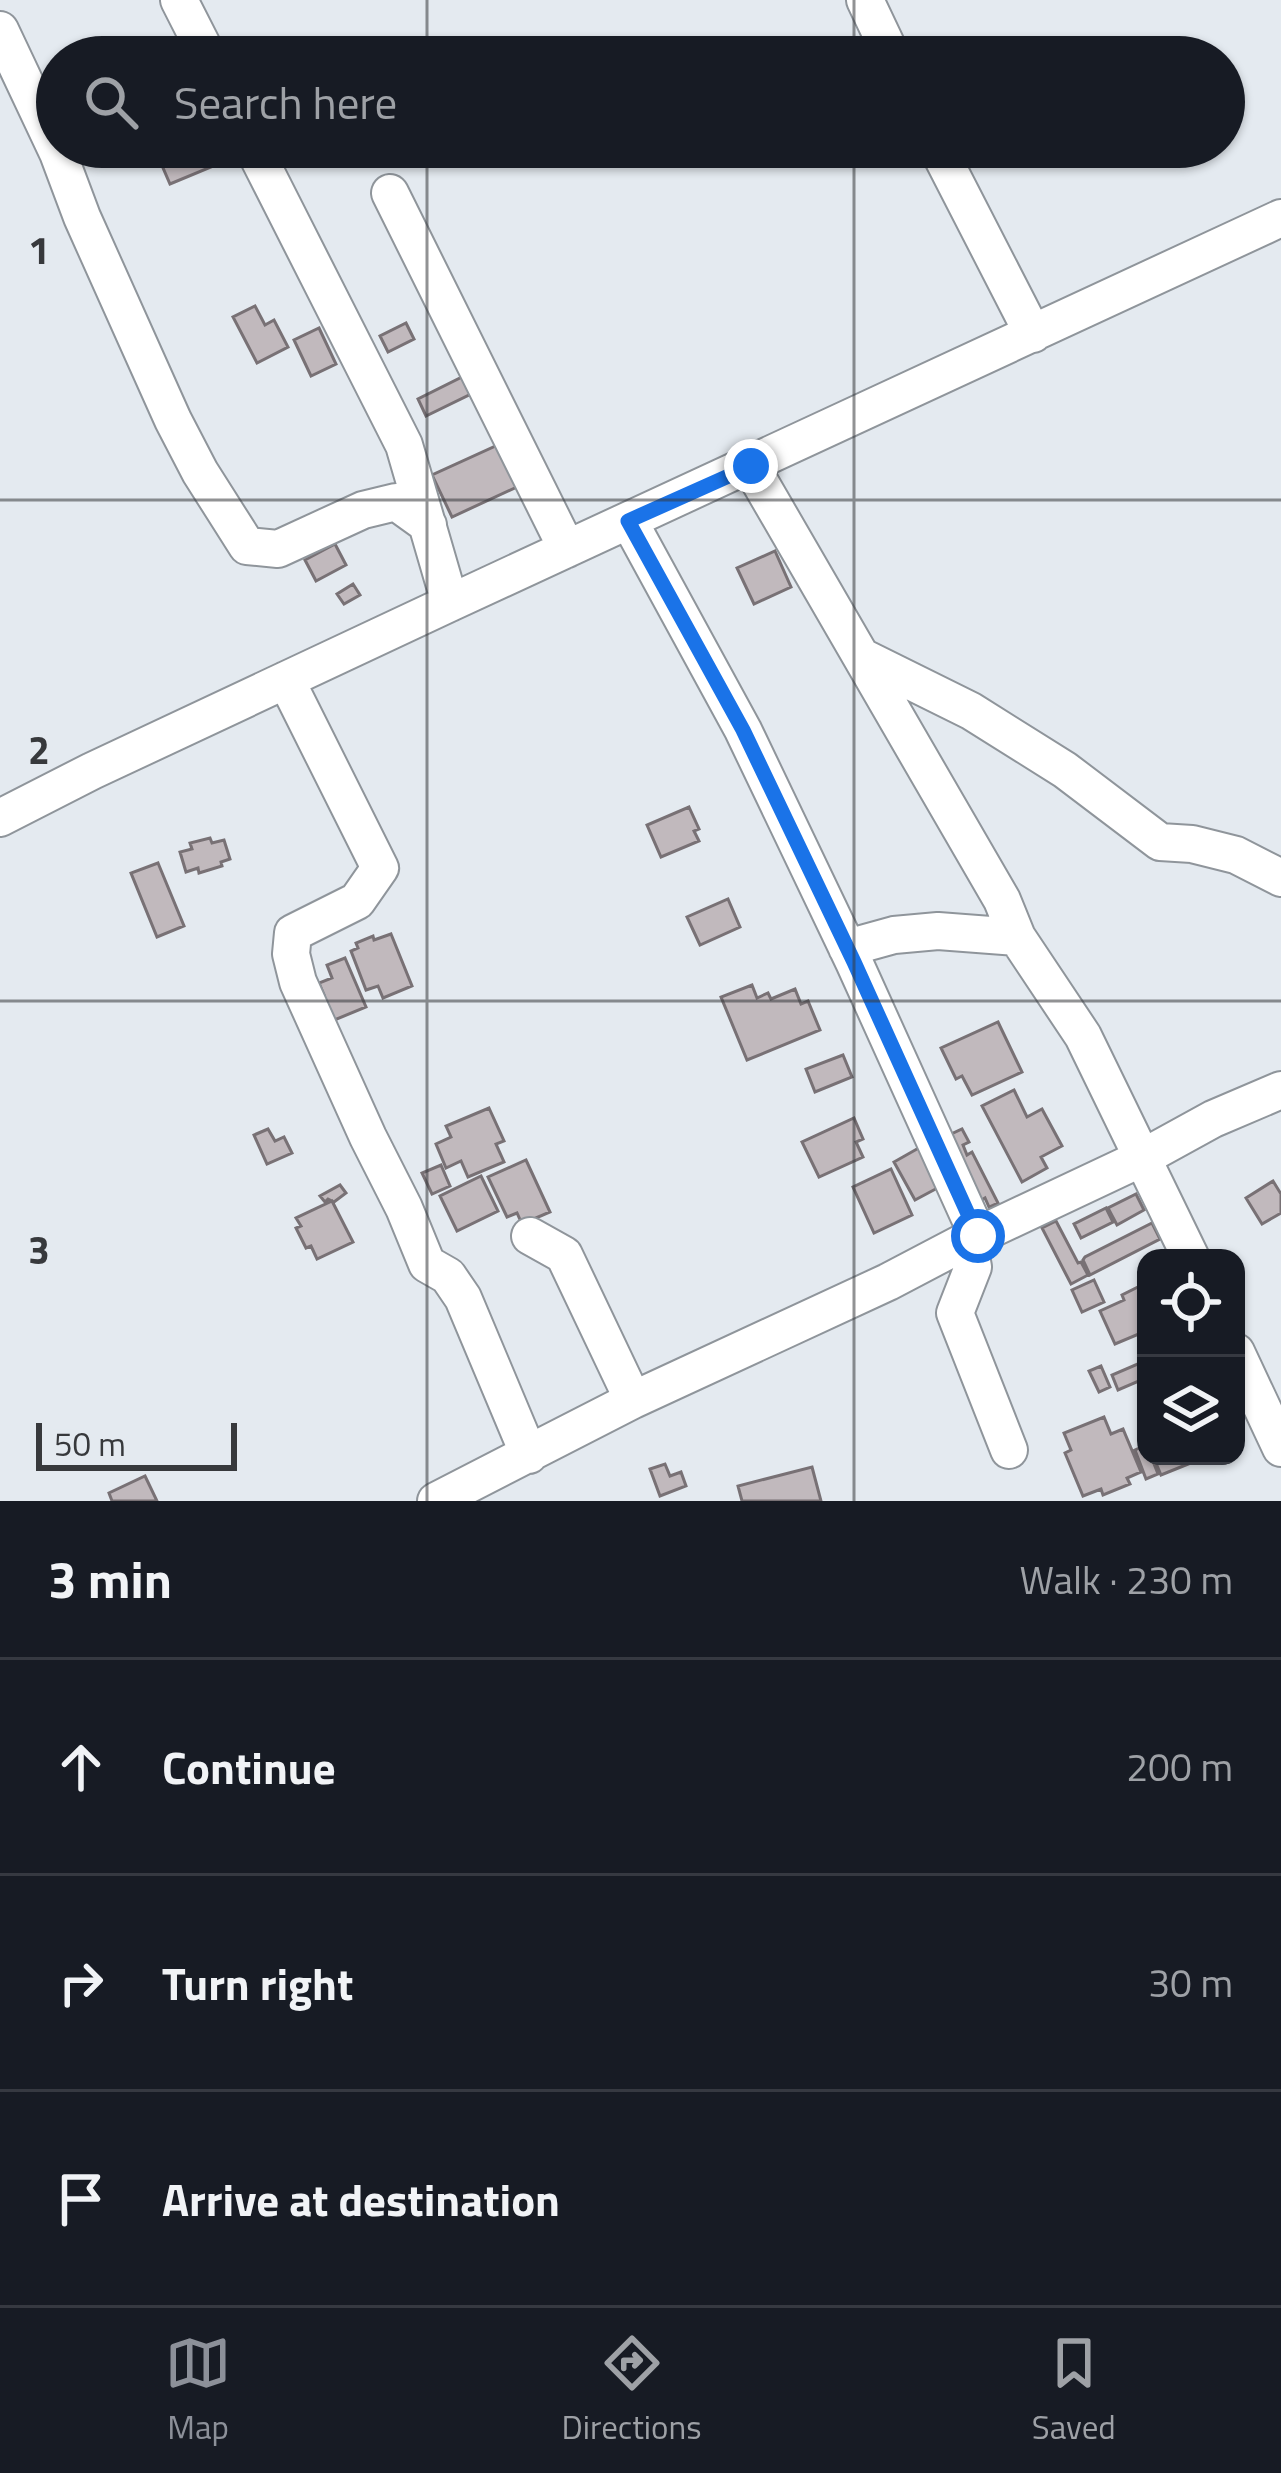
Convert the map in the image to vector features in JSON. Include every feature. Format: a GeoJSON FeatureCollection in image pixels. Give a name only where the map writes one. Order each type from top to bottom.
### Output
{"type":"FeatureCollection","features":[{"type":"Feature","properties":{"kind":"street"},"geometry":{"type":"LineString","coordinates":[[179,0],[197,36]]}},
{"type":"Feature","properties":{"kind":"street"},"geometry":{"type":"LineString","coordinates":[[865,0],[882,36]]}},
{"type":"Feature","properties":{"kind":"street"},"geometry":{"type":"LineString","coordinates":[[0,30],[36,106]]}},
{"type":"Feature","properties":{"kind":"street"},"geometry":{"type":"LineString","coordinates":[[64,168],[173,420],[247,546],[278,549],[363,510],[395,502],[428,525]]}},
{"type":"Feature","properties":{"kind":"street"},"geometry":{"type":"LineString","coordinates":[[265,168],[404,446],[450,603]]}},
{"type":"Feature","properties":{"kind":"street"},"geometry":{"type":"LineString","coordinates":[[948,168],[1033,334]]}},
{"type":"Feature","properties":{"kind":"street"},"geometry":{"type":"LineString","coordinates":[[390,194],[567,549]]}},
{"type":"Feature","properties":{"kind":"street"},"geometry":{"type":"LineString","coordinates":[[0,818],[450,603],[1281,218]]}},
{"type":"Feature","properties":{"kind":"street"},"geometry":{"type":"LineString","coordinates":[[751,466],[1002,900],[1017,937],[1083,1036],[1187,1249]]}},
{"type":"Feature","properties":{"kind":"street"},"geometry":{"type":"LineString","coordinates":[[628,521],[743,730],[847,948],[973,1238],[973,1268],[955,1313],[1009,1450]]}},
{"type":"Feature","properties":{"kind":"street"},"geometry":{"type":"LineString","coordinates":[[862,656],[990,723],[1065,770],[1160,842],[1236,855],[1281,878]]}},
{"type":"Feature","properties":{"kind":"street"},"geometry":{"type":"LineString","coordinates":[[286,680],[380,868],[357,902],[293,934],[291,954],[298,982],[427,1264],[448,1276],[463,1298],[529,1455]]}},
{"type":"Feature","properties":{"kind":"street"},"geometry":{"type":"LineString","coordinates":[[847,948],[894,935],[938,931],[1017,937]]}},
{"type":"Feature","properties":{"kind":"street"},"geometry":{"type":"LineString","coordinates":[[436,1501],[633,1400],[1281,1090]]}},
{"type":"Feature","properties":{"kind":"street"},"geometry":{"type":"LineString","coordinates":[[530,1236],[564,1256],[633,1400]]}},
{"type":"Feature","properties":{"kind":"street"},"geometry":{"type":"LineString","coordinates":[[1238,1357],[1281,1448]]}},
{"type":"Feature","properties":{"kind":"building"},"geometry":{"type":"Polygon","coordinates":[[[163,168],[209,168],[170,184],[163,168]]]}},
{"type":"Feature","properties":{"kind":"building"},"geometry":{"type":"Polygon","coordinates":[[[255,306],[265,325],[274,320],[288,347],[257,363],[233,317],[255,306]]]}},
{"type":"Feature","properties":{"kind":"building"},"geometry":{"type":"Polygon","coordinates":[[[406,323],[414,339],[388,352],[380,336],[406,323]]]}},
{"type":"Feature","properties":{"kind":"building"},"geometry":{"type":"Polygon","coordinates":[[[319,328],[336,364],[311,376],[294,340],[319,328]]]}},
{"type":"Feature","properties":{"kind":"building"},"geometry":{"type":"Polygon","coordinates":[[[466,375],[475,392],[426,416],[418,399],[466,375]]]}},
{"type":"Feature","properties":{"kind":"building"},"geometry":{"type":"Polygon","coordinates":[[[500,444],[519,486],[452,517],[432,475],[500,444]]]}},
{"type":"Feature","properties":{"kind":"building"},"geometry":{"type":"Polygon","coordinates":[[[335,544],[346,565],[316,581],[305,560],[335,544]]]}},
{"type":"Feature","properties":{"kind":"building"},"geometry":{"type":"Polygon","coordinates":[[[775,551],[791,587],[754,604],[737,568],[775,551]]]}},
{"type":"Feature","properties":{"kind":"building"},"geometry":{"type":"Polygon","coordinates":[[[353,584],[360,595],[344,604],[337,594],[353,584]]]}},
{"type":"Feature","properties":{"kind":"building"},"geometry":{"type":"Polygon","coordinates":[[[689,807],[699,841],[661,857],[647,825],[689,807]]]}},
{"type":"Feature","properties":{"kind":"building"},"geometry":{"type":"Polygon","coordinates":[[[210,838],[212,843],[224,840],[230,859],[199,873],[198,868],[186,872],[180,852],[192,849],[190,843],[210,838]]]}},
{"type":"Feature","properties":{"kind":"building"},"geometry":{"type":"Polygon","coordinates":[[[158,863],[184,926],[157,937],[131,873],[158,863]]]}},
{"type":"Feature","properties":{"kind":"building"},"geometry":{"type":"Polygon","coordinates":[[[728,899],[740,927],[700,945],[687,917],[728,899]]]}},
{"type":"Feature","properties":{"kind":"building"},"geometry":{"type":"Polygon","coordinates":[[[391,934],[412,986],[383,998],[378,986],[366,990],[351,951],[358,948],[356,943],[391,934]]]}},
{"type":"Feature","properties":{"kind":"building"},"geometry":{"type":"Polygon","coordinates":[[[345,958],[366,1007],[327,1023],[317,998],[324,995],[319,983],[332,978],[327,965],[345,958]]]}},
{"type":"Feature","properties":{"kind":"building"},"geometry":{"type":"Polygon","coordinates":[[[752,985],[757,998],[768,993],[771,999],[795,989],[801,1004],[808,1001],[820,1030],[747,1060],[721,997],[752,985]]]}},
{"type":"Feature","properties":{"kind":"building"},"geometry":{"type":"Polygon","coordinates":[[[998,1022],[1022,1072],[972,1095],[962,1076],[956,1079],[941,1048],[998,1022]]]}},
{"type":"Feature","properties":{"kind":"building"},"geometry":{"type":"Polygon","coordinates":[[[843,1055],[852,1077],[815,1092],[806,1069],[843,1055]]]}},
{"type":"Feature","properties":{"kind":"building"},"geometry":{"type":"Polygon","coordinates":[[[1014,1090],[1027,1117],[1042,1109],[1062,1146],[1041,1157],[1047,1168],[1022,1182],[982,1106],[1014,1090]]]}},
{"type":"Feature","properties":{"kind":"building"},"geometry":{"type":"Polygon","coordinates":[[[489,1108],[504,1141],[496,1144],[504,1162],[468,1177],[461,1161],[446,1168],[436,1144],[451,1137],[446,1126],[489,1108]]]}},
{"type":"Feature","properties":{"kind":"building"},"geometry":{"type":"Polygon","coordinates":[[[854,1118],[863,1139],[856,1142],[863,1157],[819,1177],[802,1142],[854,1118]]]}},
{"type":"Feature","properties":{"kind":"building"},"geometry":{"type":"Polygon","coordinates":[[[268,1129],[275,1141],[284,1137],[292,1153],[267,1164],[254,1135],[268,1129]]]}},
{"type":"Feature","properties":{"kind":"building"},"geometry":{"type":"Polygon","coordinates":[[[962,1129],[969,1142],[963,1145],[967,1155],[972,1152],[998,1203],[989,1207],[985,1198],[980,1201],[947,1136],[962,1129]]]}},
{"type":"Feature","properties":{"kind":"building"},"geometry":{"type":"Polygon","coordinates":[[[924,1145],[945,1184],[915,1200],[894,1162],[924,1145]]]}},
{"type":"Feature","properties":{"kind":"building"},"geometry":{"type":"Polygon","coordinates":[[[526,1160],[550,1212],[522,1224],[517,1213],[507,1217],[488,1177],[526,1160]]]}},
{"type":"Feature","properties":{"kind":"building"},"geometry":{"type":"Polygon","coordinates":[[[441,1165],[450,1186],[432,1194],[422,1173],[441,1165]]]}},
{"type":"Feature","properties":{"kind":"building"},"geometry":{"type":"Polygon","coordinates":[[[891,1169],[912,1215],[874,1233],[853,1187],[891,1169]]]}},
{"type":"Feature","properties":{"kind":"building"},"geometry":{"type":"Polygon","coordinates":[[[481,1176],[498,1211],[457,1231],[440,1196],[481,1176]]]}},
{"type":"Feature","properties":{"kind":"building"},"geometry":{"type":"Polygon","coordinates":[[[1273,1181],[1281,1194],[1281,1213],[1262,1224],[1246,1198],[1273,1181]]]}},
{"type":"Feature","properties":{"kind":"building"},"geometry":{"type":"Polygon","coordinates":[[[340,1185],[346,1193],[334,1202],[320,1196],[340,1185]]]}},
{"type":"Feature","properties":{"kind":"building"},"geometry":{"type":"Polygon","coordinates":[[[1136,1194],[1144,1210],[1117,1225],[1108,1208],[1136,1194]]]}},
{"type":"Feature","properties":{"kind":"building"},"geometry":{"type":"Polygon","coordinates":[[[332,1201],[353,1242],[317,1259],[311,1246],[306,1248],[296,1218],[332,1201]]]}},
{"type":"Feature","properties":{"kind":"building"},"geometry":{"type":"Polygon","coordinates":[[[1106,1208],[1113,1222],[1081,1238],[1074,1224],[1106,1208]]]}},
{"type":"Feature","properties":{"kind":"building"},"geometry":{"type":"Polygon","coordinates":[[[1056,1221],[1088,1275],[1071,1284],[1042,1228],[1056,1221]]]}},
{"type":"Feature","properties":{"kind":"building"},"geometry":{"type":"Polygon","coordinates":[[[1152,1223],[1160,1239],[1090,1275],[1085,1257],[1152,1223]]]}},
{"type":"Feature","properties":{"kind":"building"},"geometry":{"type":"Polygon","coordinates":[[[1094,1280],[1104,1302],[1082,1312],[1072,1290],[1094,1280]]]}},
{"type":"Feature","properties":{"kind":"building"},"geometry":{"type":"Polygon","coordinates":[[[1137,1288],[1137,1335],[1115,1344],[1100,1311],[1124,1300],[1122,1295],[1137,1288]]]}},
{"type":"Feature","properties":{"kind":"building"},"geometry":{"type":"Polygon","coordinates":[[[1137,1364],[1137,1382],[1118,1390],[1112,1375],[1137,1364]]]}},
{"type":"Feature","properties":{"kind":"building"},"geometry":{"type":"Polygon","coordinates":[[[1101,1366],[1110,1387],[1099,1392],[1089,1371],[1101,1366]]]}},
{"type":"Feature","properties":{"kind":"building"},"geometry":{"type":"Polygon","coordinates":[[[1104,1417],[1111,1434],[1123,1429],[1141,1472],[1127,1478],[1130,1484],[1103,1495],[1101,1489],[1083,1496],[1065,1453],[1071,1450],[1064,1433],[1104,1417]]]}},
{"type":"Feature","properties":{"kind":"building"},"geometry":{"type":"Polygon","coordinates":[[[665,1464],[670,1476],[681,1472],[686,1486],[660,1496],[650,1469],[665,1464]]]}},
{"type":"Feature","properties":{"kind":"building"},"geometry":{"type":"Polygon","coordinates":[[[1141,1465],[1154,1465],[1158,1474],[1146,1479],[1141,1465]]]}},
{"type":"Feature","properties":{"kind":"building"},"geometry":{"type":"Polygon","coordinates":[[[1157,1465],[1186,1465],[1161,1475],[1157,1465]]]}},
{"type":"Feature","properties":{"kind":"building"},"geometry":{"type":"Polygon","coordinates":[[[812,1467],[821,1501],[742,1501],[738,1486],[812,1467]]]}},
{"type":"Feature","properties":{"kind":"building"},"geometry":{"type":"Polygon","coordinates":[[[145,1476],[157,1501],[112,1501],[109,1493],[145,1476]]]}},
{"type":"Feature","properties":{"kind":"route"},"geometry":{"type":"LineString","coordinates":[[751,466],[628,521],[743,730],[978,1236]]}}]}
